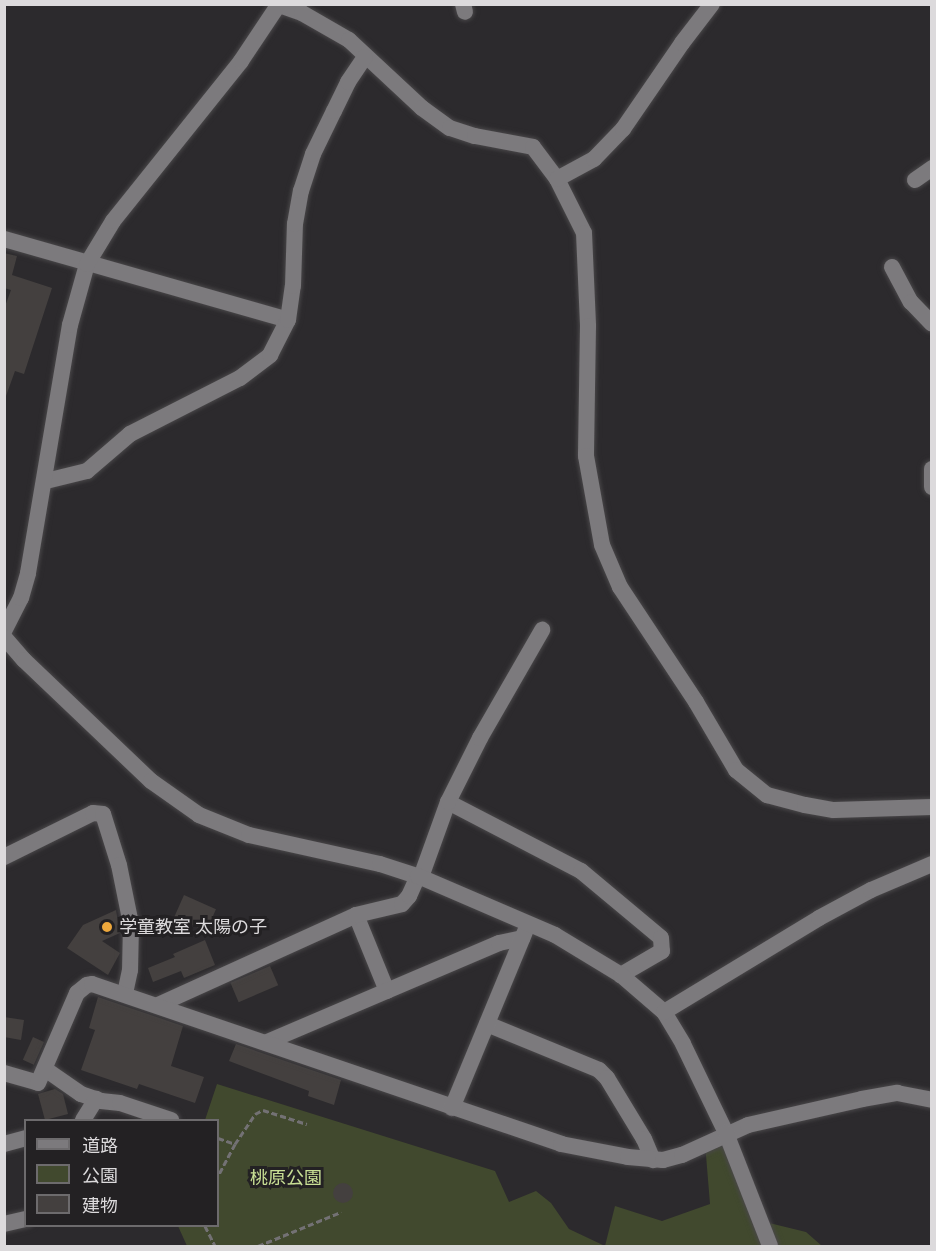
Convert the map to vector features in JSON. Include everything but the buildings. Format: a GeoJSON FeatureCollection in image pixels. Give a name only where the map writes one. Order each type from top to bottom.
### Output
{"type":"FeatureCollection","features":[{"type":"Feature","properties":{"kind":"street"},"geometry":{"type":"LineString","coordinates":[[557,179],[594,159],[623,129],[682,43],[712,4]]}},
{"type":"Feature","properties":{"kind":"street"},"geometry":{"type":"LineString","coordinates":[[4,631],[21,598],[28,573],[46,481],[69,325],[87,264],[113,221],[241,61],[278,5],[302,13],[349,40],[422,108],[450,128],[475,136],[533,147],[557,179],[584,233],[588,326],[586,456],[595,519],[602,545],[620,587],[696,702],[724,753],[752,786],[780,800],[834,810],[932,807]]}},
{"type":"Feature","properties":{"kind":"street"},"geometry":{"type":"LineString","coordinates":[[46,481],[87,471],[130,434],[240,378],[270,355],[288,320],[293,286],[295,224],[301,191],[314,154],[334,111],[348,82],[365,57]]}},
{"type":"Feature","properties":{"kind":"street"},"geometry":{"type":"LineString","coordinates":[[915,180],[932,168]]}},
{"type":"Feature","properties":{"kind":"street"},"geometry":{"type":"LineString","coordinates":[[4,239],[288,320]]}},
{"type":"Feature","properties":{"kind":"street"},"geometry":{"type":"LineString","coordinates":[[892,267],[911,302],[932,324]]}},
{"type":"Feature","properties":{"kind":"street"},"geometry":{"type":"LineString","coordinates":[[932,469],[932,487]]}},
{"type":"Feature","properties":{"kind":"street"},"geometry":{"type":"LineString","coordinates":[[158,1005],[356,915],[402,904],[420,877],[448,802],[480,738],[542,630]]}},
{"type":"Feature","properties":{"kind":"street"},"geometry":{"type":"LineString","coordinates":[[4,637],[24,660],[152,781],[199,815],[249,835],[380,864],[420,877],[525,931],[588,953],[621,975],[664,1012],[702,1081],[726,1133],[770,1246]]}},
{"type":"Feature","properties":{"kind":"street"},"geometry":{"type":"LineString","coordinates":[[448,802],[581,871],[661,938],[662,951],[621,975]]}},
{"type":"Feature","properties":{"kind":"street"},"geometry":{"type":"LineString","coordinates":[[4,857],[93,813],[103,814],[119,865],[131,924],[130,970],[125,994]]}},
{"type":"Feature","properties":{"kind":"street"},"geometry":{"type":"LineString","coordinates":[[664,1012],[819,918],[871,890],[932,864]]}},
{"type":"Feature","properties":{"kind":"street"},"geometry":{"type":"LineString","coordinates":[[356,915],[387,991]]}},
{"type":"Feature","properties":{"kind":"street"},"geometry":{"type":"LineString","coordinates":[[267,1042],[525,931]]}},
{"type":"Feature","properties":{"kind":"street"},"geometry":{"type":"LineString","coordinates":[[452,1108],[525,931]]}},
{"type":"Feature","properties":{"kind":"street"},"geometry":{"type":"LineString","coordinates":[[4,1073],[38,1083],[82,988],[92,984],[561,1144],[653,1160],[682,1155],[726,1133],[784,1116],[897,1094],[932,1100]]}},
{"type":"Feature","properties":{"kind":"street"},"geometry":{"type":"LineString","coordinates":[[487,1024],[556,1051],[603,1074],[644,1139],[653,1160]]}},
{"type":"Feature","properties":{"kind":"street"},"geometry":{"type":"LineString","coordinates":[[45,1069],[81,1094],[120,1103],[168,1119]]}},
{"type":"Feature","properties":{"kind":"street"},"geometry":{"type":"LineString","coordinates":[[84,1119],[96,1099]]}},
{"type":"Feature","properties":{"kind":"street"},"geometry":{"type":"LineString","coordinates":[[4,1144],[24,1139]]}},
{"type":"Feature","properties":{"kind":"street"},"geometry":{"type":"LineString","coordinates":[[4,1224],[24,1219]]}},
{"type":"Feature","properties":{"kind":"path"},"geometry":{"type":"LineString","coordinates":[[219,1174],[255,1114],[263,1110],[307,1124]]}},
{"type":"Feature","properties":{"kind":"path"},"geometry":{"type":"LineString","coordinates":[[219,1138],[235,1144]]}},
{"type":"Feature","properties":{"kind":"path"},"geometry":{"type":"LineString","coordinates":[[258,1246],[340,1212]]}},
{"type":"Feature","properties":{"kind":"path"},"geometry":{"type":"LineString","coordinates":[[206,1227],[215,1246]]}},
{"type":"Feature","properties":{"kind":"green space","name":"桃原公園"},"geometry":{"type":"Polygon","coordinates":[[[217,1084],[495,1171],[509,1202],[536,1191],[551,1203],[569,1229],[605,1246],[187,1246],[178,1227],[219,1227],[219,1119],[205,1119],[217,1084]]]}},
{"type":"Feature","properties":{"kind":"green space"},"geometry":{"type":"Polygon","coordinates":[[[726,1133],[761,1221],[806,1232],[822,1246],[605,1246],[615,1206],[662,1221],[710,1204],[705,1143],[726,1133]]]}},
{"type":"Feature","properties":{"kind":"place","name":"学童教室 太陽の子"},"geometry":{"type":"Point","coordinates":[107,927]}}]}
